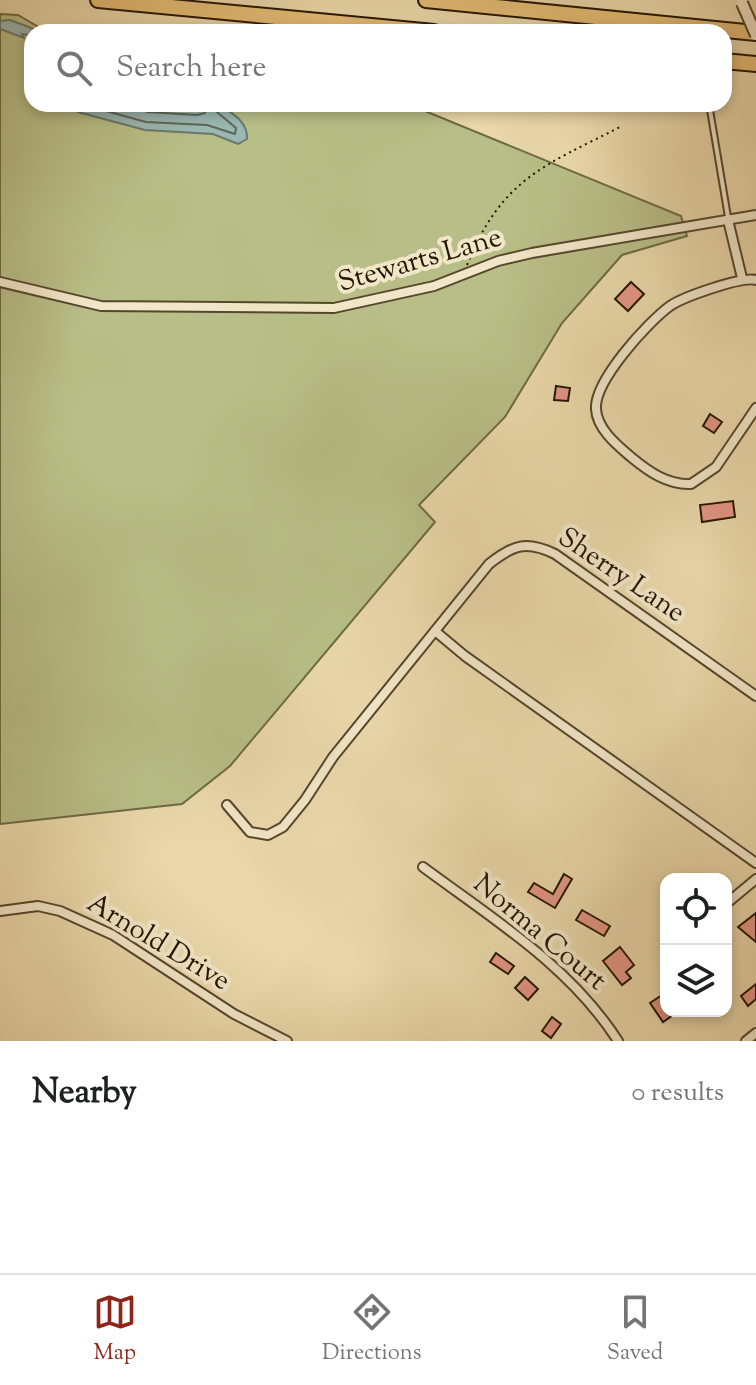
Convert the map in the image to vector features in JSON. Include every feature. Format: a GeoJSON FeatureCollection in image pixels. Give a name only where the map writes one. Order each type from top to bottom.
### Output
{"type":"FeatureCollection","features":[{"type":"Feature","properties":{"kind":"highway"},"geometry":{"type":"LineString","coordinates":[[98,0],[156,2],[360,24]]}},
{"type":"Feature","properties":{"kind":"highway"},"geometry":{"type":"LineString","coordinates":[[426,0],[659,24]]}},
{"type":"Feature","properties":{"kind":"highway"},"geometry":{"type":"LineString","coordinates":[[732,32],[756,34]]}},
{"type":"Feature","properties":{"kind":"highway"},"geometry":{"type":"LineString","coordinates":[[732,62],[756,64]]}},
{"type":"Feature","properties":{"kind":"street"},"geometry":{"type":"LineString","coordinates":[[742,3],[756,34]]}},
{"type":"Feature","properties":{"kind":"street","name":"Stewarts Lane"},"geometry":{"type":"LineString","coordinates":[[0,282],[101,306],[334,308],[434,286],[464,273],[532,253],[756,215]]}},
{"type":"Feature","properties":{"kind":"street"},"geometry":{"type":"LineString","coordinates":[[728,220],[742,278]]}},
{"type":"Feature","properties":{"kind":"street"},"geometry":{"type":"LineString","coordinates":[[756,280],[742,278],[669,307],[603,382],[596,409],[606,432],[637,462],[666,480],[681,485],[697,483],[716,467],[756,408]]}},
{"type":"Feature","properties":{"kind":"street","name":"Sherry Lane"},"geometry":{"type":"LineString","coordinates":[[227,805],[250,832],[268,835],[283,827],[333,757],[489,564],[509,548],[530,544],[555,554],[756,696]]}},
{"type":"Feature","properties":{"kind":"street"},"geometry":{"type":"LineString","coordinates":[[435,631],[465,656],[756,863]]}},
{"type":"Feature","properties":{"kind":"street","name":"Norma Court"},"geometry":{"type":"LineString","coordinates":[[423,867],[533,948],[575,984],[618,1041]]}},
{"type":"Feature","properties":{"kind":"street"},"geometry":{"type":"LineString","coordinates":[[732,899],[756,879]]}},
{"type":"Feature","properties":{"kind":"street","name":"Arnold Drive"},"geometry":{"type":"LineString","coordinates":[[0,911],[38,906],[74,917],[113,935],[234,1014],[287,1041]]}},
{"type":"Feature","properties":{"kind":"street"},"geometry":{"type":"LineString","coordinates":[[746,1041],[756,1033]]}},
{"type":"Feature","properties":{"kind":"lane"},"geometry":{"type":"LineString","coordinates":[[710,112],[728,220]]}},
{"type":"Feature","properties":{"kind":"path"},"geometry":{"type":"LineString","coordinates":[[464,273],[483,226],[511,191],[533,171],[622,126]]}},
{"type":"Feature","properties":{"kind":"green space"},"geometry":{"type":"Polygon","coordinates":[[[0,14],[18,15],[33,24],[24,24],[24,112],[428,112],[681,216],[687,236],[622,255],[562,323],[505,417],[419,505],[435,522],[230,766],[182,804],[0,824],[0,14]]]}},
{"type":"Feature","properties":{"kind":"water"},"geometry":{"type":"Polygon","coordinates":[[[10,20],[24,25],[24,38],[0,29],[0,21],[10,20]]]}},
{"type":"Feature","properties":{"kind":"water"},"geometry":{"type":"Polygon","coordinates":[[[78,112],[230,112],[243,124],[247,139],[238,144],[213,134],[145,130],[78,112]]]}},
{"type":"Feature","properties":{"kind":"building"},"geometry":{"type":"Polygon","coordinates":[[[631,282],[644,294],[628,311],[615,299],[631,282]]]}},
{"type":"Feature","properties":{"kind":"building"},"geometry":{"type":"Polygon","coordinates":[[[556,386],[570,388],[568,401],[554,400],[556,386]]]}},
{"type":"Feature","properties":{"kind":"building"},"geometry":{"type":"Polygon","coordinates":[[[710,414],[722,422],[714,433],[703,426],[710,414]]]}},
{"type":"Feature","properties":{"kind":"building"},"geometry":{"type":"Polygon","coordinates":[[[733,501],[735,517],[702,522],[700,505],[733,501]]]}},
{"type":"Feature","properties":{"kind":"building"},"geometry":{"type":"Polygon","coordinates":[[[564,874],[572,879],[555,908],[528,892],[534,883],[553,894],[564,874]]]}},
{"type":"Feature","properties":{"kind":"building"},"geometry":{"type":"Polygon","coordinates":[[[582,910],[610,926],[604,936],[576,920],[582,910]]]}},
{"type":"Feature","properties":{"kind":"building"},"geometry":{"type":"Polygon","coordinates":[[[756,913],[756,942],[738,927],[756,913]]]}},
{"type":"Feature","properties":{"kind":"building"},"geometry":{"type":"Polygon","coordinates":[[[620,947],[634,965],[626,972],[631,978],[622,985],[603,961],[620,947]]]}},
{"type":"Feature","properties":{"kind":"building"},"geometry":{"type":"Polygon","coordinates":[[[496,953],[514,966],[508,974],[490,962],[496,953]]]}},
{"type":"Feature","properties":{"kind":"building"},"geometry":{"type":"Polygon","coordinates":[[[525,977],[538,989],[528,1000],[515,988],[525,977]]]}},
{"type":"Feature","properties":{"kind":"building"},"geometry":{"type":"Polygon","coordinates":[[[756,984],[756,999],[748,1006],[741,996],[756,984]]]}},
{"type":"Feature","properties":{"kind":"building"},"geometry":{"type":"Polygon","coordinates":[[[660,996],[660,1017],[670,1017],[663,1022],[650,1003],[660,996]]]}},
{"type":"Feature","properties":{"kind":"building"},"geometry":{"type":"Polygon","coordinates":[[[552,1017],[561,1024],[551,1038],[542,1031],[552,1017]]]}}]}
